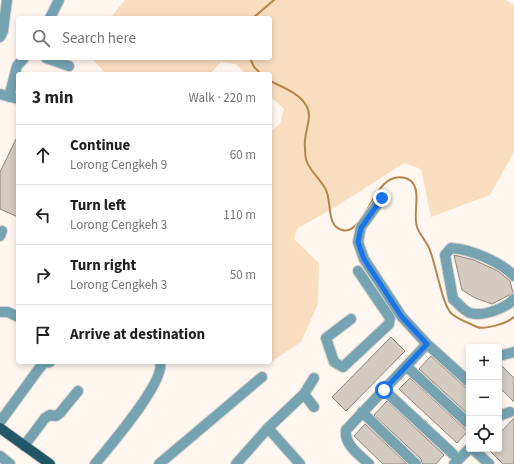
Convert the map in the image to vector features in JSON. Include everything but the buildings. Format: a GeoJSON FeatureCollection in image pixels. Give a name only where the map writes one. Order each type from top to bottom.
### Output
{"type":"FeatureCollection","features":[{"type":"Feature","properties":{"kind":"main road"},"geometry":{"type":"LineString","coordinates":[[0,428],[50,464]]}},
{"type":"Feature","properties":{"kind":"street"},"geometry":{"type":"LineString","coordinates":[[0,38],[3,31],[7,0]]}},
{"type":"Feature","properties":{"kind":"street"},"geometry":{"type":"LineString","coordinates":[[51,16],[59,0]]}},
{"type":"Feature","properties":{"kind":"street"},"geometry":{"type":"LineString","coordinates":[[9,96],[17,66],[22,60]]}},
{"type":"Feature","properties":{"kind":"street"},"geometry":{"type":"LineString","coordinates":[[52,60],[69,66]]}},
{"type":"Feature","properties":{"kind":"street"},"geometry":{"type":"LineString","coordinates":[[382,198],[361,228],[358,242],[364,259],[402,317],[427,344],[466,376]]}},
{"type":"Feature","properties":{"kind":"street"},"geometry":{"type":"LineString","coordinates":[[513,272],[489,259],[461,249],[451,248],[445,255],[453,299],[471,313],[485,313],[501,309],[514,299]]}},
{"type":"Feature","properties":{"kind":"street"},"geometry":{"type":"LineString","coordinates":[[351,319],[326,338],[334,362],[343,367],[389,324],[390,318],[358,272]]}},
{"type":"Feature","properties":{"kind":"street"},"geometry":{"type":"LineString","coordinates":[[376,299],[386,292]]}},
{"type":"Feature","properties":{"kind":"street"},"geometry":{"type":"LineString","coordinates":[[0,312],[8,312],[16,316]]}},
{"type":"Feature","properties":{"kind":"street"},"geometry":{"type":"LineString","coordinates":[[369,464],[348,444],[345,435],[346,430],[427,344]]}},
{"type":"Feature","properties":{"kind":"street"},"geometry":{"type":"LineString","coordinates":[[502,355],[514,352]]}},
{"type":"Feature","properties":{"kind":"street"},"geometry":{"type":"LineString","coordinates":[[0,422],[43,364]]}},
{"type":"Feature","properties":{"kind":"street"},"geometry":{"type":"LineString","coordinates":[[95,464],[117,438],[146,398],[159,376],[161,364]]}},
{"type":"Feature","properties":{"kind":"street"},"geometry":{"type":"LineString","coordinates":[[406,366],[466,421]]}},
{"type":"Feature","properties":{"kind":"street"},"geometry":{"type":"LineString","coordinates":[[159,464],[262,377]]}},
{"type":"Feature","properties":{"kind":"street"},"geometry":{"type":"LineString","coordinates":[[236,464],[268,428],[304,394],[314,378]]}},
{"type":"Feature","properties":{"kind":"street"},"geometry":{"type":"LineString","coordinates":[[384,390],[453,459],[466,451]]}},
{"type":"Feature","properties":{"kind":"street"},"geometry":{"type":"LineString","coordinates":[[24,446],[45,418],[50,415],[56,416],[60,413],[78,391]]}},
{"type":"Feature","properties":{"kind":"street"},"geometry":{"type":"LineString","coordinates":[[304,394],[314,407]]}},
{"type":"Feature","properties":{"kind":"street"},"geometry":{"type":"LineString","coordinates":[[362,412],[416,464]]}},
{"type":"Feature","properties":{"kind":"street"},"geometry":{"type":"LineString","coordinates":[[502,414],[510,412]]}},
{"type":"Feature","properties":{"kind":"street"},"geometry":{"type":"LineString","coordinates":[[268,428],[300,464]]}},
{"type":"Feature","properties":{"kind":"street"},"geometry":{"type":"LineString","coordinates":[[477,452],[489,464]]}},
{"type":"Feature","properties":{"kind":"street"},"geometry":{"type":"LineString","coordinates":[[0,456],[10,464]]}},
{"type":"Feature","properties":{"kind":"shaded area"},"geometry":{"type":"Polygon","coordinates":[[[125,0],[506,0],[514,5],[514,152],[490,195],[431,217],[421,169],[404,163],[337,206],[297,229],[294,239],[319,263],[318,304],[301,342],[272,361],[272,130],[280,124],[284,109],[272,98],[272,72],[244,72],[236,64],[221,62],[212,72],[104,72],[94,60],[272,60],[272,16],[112,16],[125,0]]]}},
{"type":"Feature","properties":{"kind":"waterway"},"geometry":{"type":"LineString","coordinates":[[255,16],[274,0]]}},
{"type":"Feature","properties":{"kind":"waterway"},"geometry":{"type":"LineString","coordinates":[[251,60],[254,67],[259,72]]}},
{"type":"Feature","properties":{"kind":"waterway"},"geometry":{"type":"LineString","coordinates":[[272,82],[295,94],[306,105],[309,115],[305,136],[306,159],[311,169],[326,190],[331,219],[334,224],[337,228],[349,230],[358,223]]}},
{"type":"Feature","properties":{"kind":"waterway"},"geometry":{"type":"LineString","coordinates":[[365,213],[376,194],[385,183],[398,177],[410,180],[416,189],[417,227],[432,255],[442,294],[448,309],[458,318],[481,328],[507,322],[514,317]]}},
{"type":"Feature","properties":{"kind":"route"},"geometry":{"type":"LineString","coordinates":[[382,198],[361,228],[358,242],[364,259],[402,317],[427,344],[384,390]]}}]}
